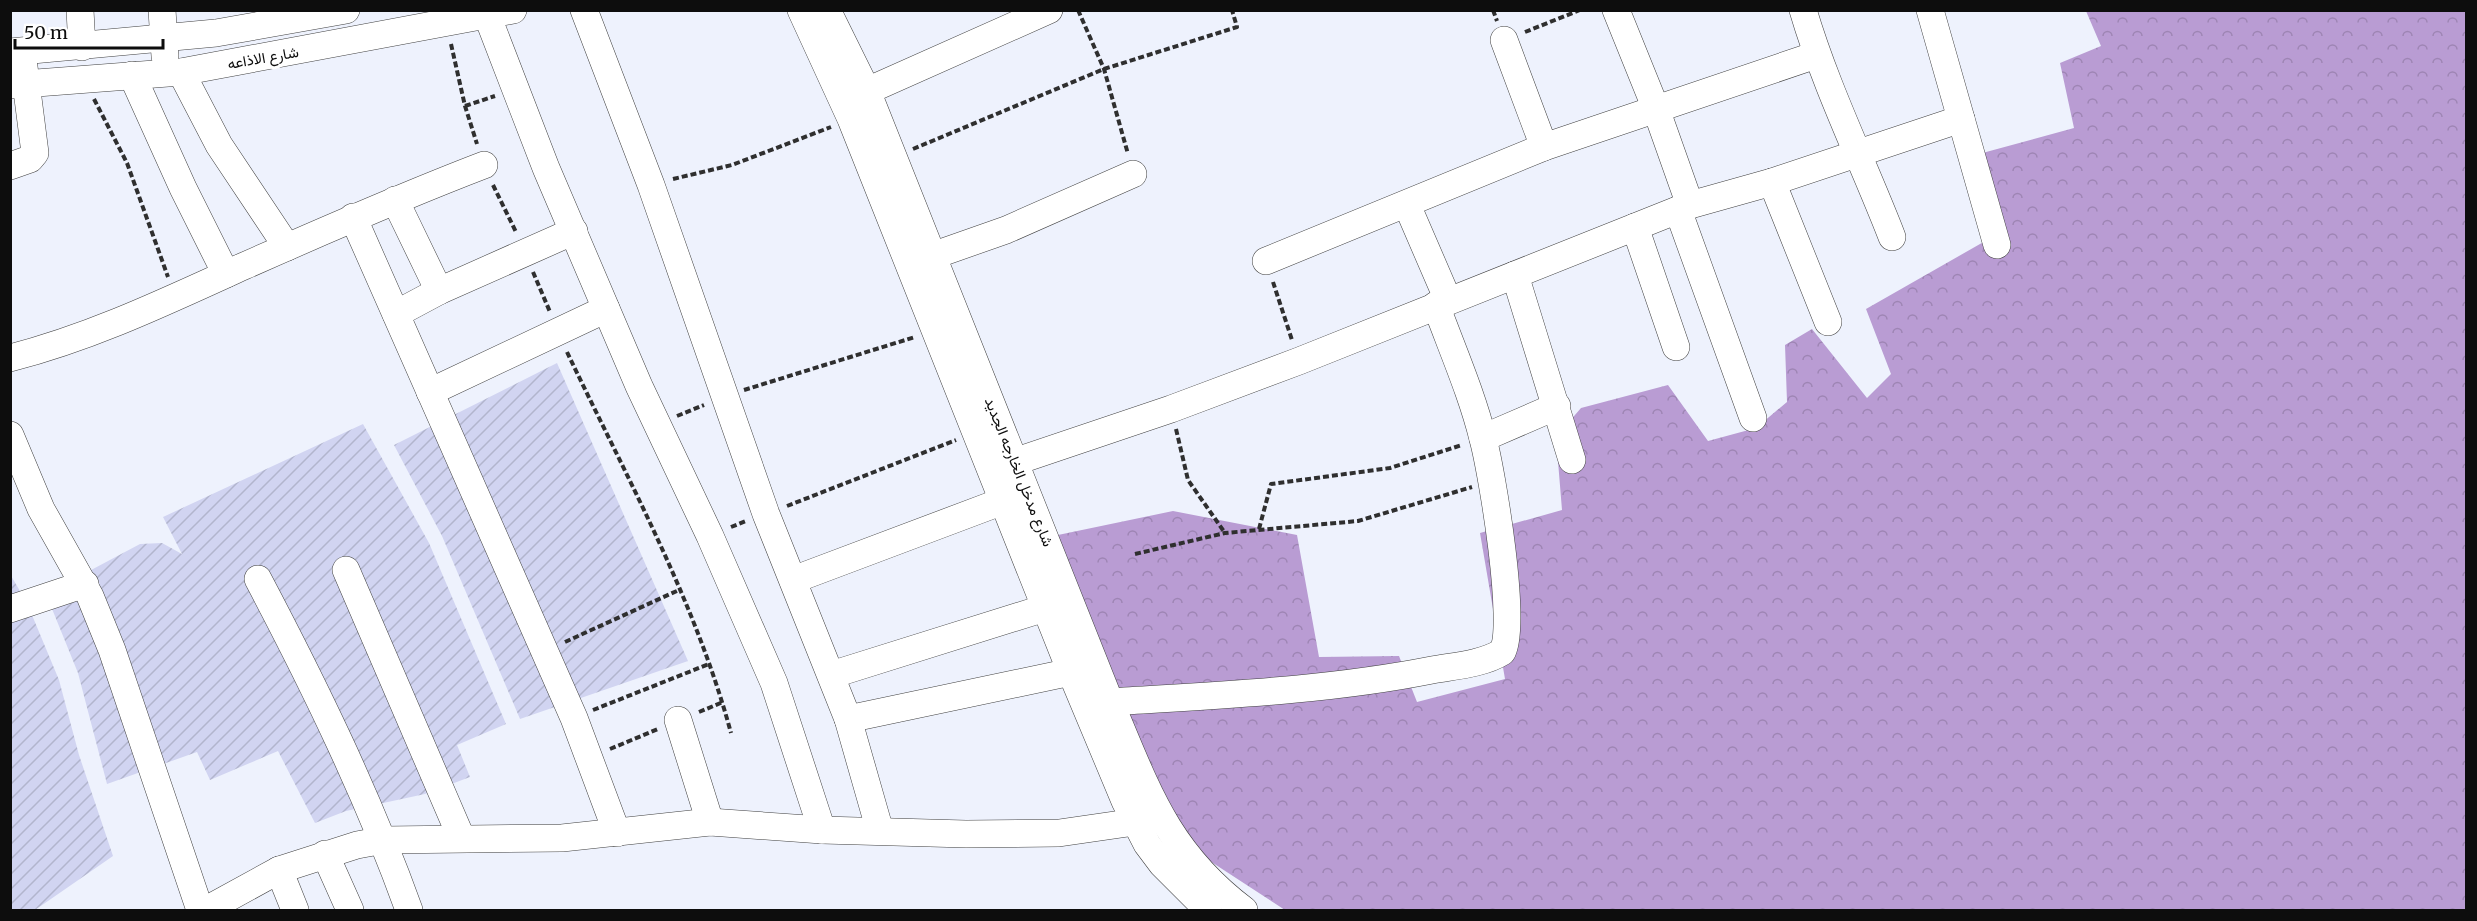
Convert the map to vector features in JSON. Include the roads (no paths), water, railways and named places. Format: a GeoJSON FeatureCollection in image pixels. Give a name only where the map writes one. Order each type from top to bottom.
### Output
{"type":"FeatureCollection","features":[{"type":"Feature","properties":{"kind":"street"},"geometry":{"type":"LineString","coordinates":[[80,10],[82,47]]}},
{"type":"Feature","properties":{"kind":"street"},"geometry":{"type":"LineString","coordinates":[[162,10],[164,37],[173,72],[287,247]]}},
{"type":"Feature","properties":{"kind":"street","name":"شارع الاذاعه"},"geometry":{"type":"LineString","coordinates":[[17,52],[164,37],[215,22],[346,10]]}},
{"type":"Feature","properties":{"kind":"street"},"geometry":{"type":"LineString","coordinates":[[584,10],[651,185],[766,514],[848,719],[880,831]]}},
{"type":"Feature","properties":{"kind":"street","name":"شارع مدخل الخارجه الجديد"},"geometry":{"type":"LineString","coordinates":[[801,10],[851,119],[1045,608],[1135,822],[1162,864],[1208,910]]}},
{"type":"Feature","properties":{"kind":"street","name":"شارع مدخل الخارجه الجديد"},"geometry":{"type":"LineString","coordinates":[[827,10],[867,91],[1110,702],[1164,823],[1199,871],[1244,910]]}},
{"type":"Feature","properties":{"kind":"street"},"geometry":{"type":"LineString","coordinates":[[867,91],[1049,10]]}},
{"type":"Feature","properties":{"kind":"street"},"geometry":{"type":"LineString","coordinates":[[1803,10],[1816,55],[1859,152],[1892,237]]}},
{"type":"Feature","properties":{"kind":"street"},"geometry":{"type":"LineString","coordinates":[[1930,10],[1997,244]]}},
{"type":"Feature","properties":{"kind":"street"},"geometry":{"type":"LineString","coordinates":[[1620,12],[1656,109],[1684,208],[1753,418]]}},
{"type":"Feature","properties":{"kind":"street"},"geometry":{"type":"LineString","coordinates":[[500,13],[514,89],[606,309],[710,536],[774,683],[822,830]]}},
{"type":"Feature","properties":{"kind":"street","name":"شارع الاذاعه"},"geometry":{"type":"LineString","coordinates":[[18,84],[173,72],[500,13]]}},
{"type":"Feature","properties":{"kind":"street"},"geometry":{"type":"LineString","coordinates":[[1504,40],[1544,147]]}},
{"type":"Feature","properties":{"kind":"street"},"geometry":{"type":"LineString","coordinates":[[10,166],[30,159],[35,153],[18,84],[17,52]]}},
{"type":"Feature","properties":{"kind":"street"},"geometry":{"type":"LineString","coordinates":[[1266,261],[1544,147],[1816,55]]}},
{"type":"Feature","properties":{"kind":"street"},"geometry":{"type":"LineString","coordinates":[[132,75],[183,188],[226,274]]}},
{"type":"Feature","properties":{"kind":"street"},"geometry":{"type":"LineString","coordinates":[[1014,462],[1171,409],[1299,361],[1684,208],[1772,182],[1961,119]]}},
{"type":"Feature","properties":{"kind":"street"},"geometry":{"type":"LineString","coordinates":[[10,358],[115,324],[176,299],[226,274],[353,218],[484,165]]}},
{"type":"Feature","properties":{"kind":"street"},"geometry":{"type":"LineString","coordinates":[[932,256],[1006,230],[1133,174]]}},
{"type":"Feature","properties":{"kind":"street"},"geometry":{"type":"LineString","coordinates":[[1772,182],[1828,322]]}},
{"type":"Feature","properties":{"kind":"street"},"geometry":{"type":"LineString","coordinates":[[395,200],[439,291]]}},
{"type":"Feature","properties":{"kind":"street"},"geometry":{"type":"LineString","coordinates":[[1110,702],[1303,688],[1398,677],[1496,656],[1505,648],[1507,616],[1500,537],[1483,438],[1442,303],[1407,205]]}},
{"type":"Feature","properties":{"kind":"street"},"geometry":{"type":"LineString","coordinates":[[353,218],[574,718],[617,833]]}},
{"type":"Feature","properties":{"kind":"street"},"geometry":{"type":"LineString","coordinates":[[1635,227],[1676,347]]}},
{"type":"Feature","properties":{"kind":"street"},"geometry":{"type":"LineString","coordinates":[[396,314],[439,291],[574,231]]}},
{"type":"Feature","properties":{"kind":"street"},"geometry":{"type":"LineString","coordinates":[[1515,275],[1572,460]]}},
{"type":"Feature","properties":{"kind":"street"},"geometry":{"type":"LineString","coordinates":[[430,392],[606,309]]}},
{"type":"Feature","properties":{"kind":"street"},"geometry":{"type":"LineString","coordinates":[[1483,438],[1557,406]]}},
{"type":"Feature","properties":{"kind":"street"},"geometry":{"type":"LineString","coordinates":[[10,435],[41,509],[85,584],[112,651],[200,910]]}},
{"type":"Feature","properties":{"kind":"street"},"geometry":{"type":"LineString","coordinates":[[793,580],[1003,501]]}},
{"type":"Feature","properties":{"kind":"street"},"geometry":{"type":"LineString","coordinates":[[345,570],[461,837]]}},
{"type":"Feature","properties":{"kind":"street"},"geometry":{"type":"LineString","coordinates":[[258,579],[303,664],[384,840],[409,910]]}},
{"type":"Feature","properties":{"kind":"street"},"geometry":{"type":"LineString","coordinates":[[10,609],[85,584]]}},
{"type":"Feature","properties":{"kind":"street"},"geometry":{"type":"LineString","coordinates":[[831,675],[1045,608]]}},
{"type":"Feature","properties":{"kind":"street"},"geometry":{"type":"LineString","coordinates":[[848,719],[1071,672]]}},
{"type":"Feature","properties":{"kind":"street"},"geometry":{"type":"LineString","coordinates":[[678,720],[710,822]]}},
{"type":"Feature","properties":{"kind":"street"},"geometry":{"type":"LineString","coordinates":[[206,910],[279,870],[325,854],[384,840],[461,837],[551,838],[710,822],[822,830],[966,834],[1059,833],[1135,822]]}},
{"type":"Feature","properties":{"kind":"street"},"geometry":{"type":"LineString","coordinates":[[325,854],[351,910]]}},
{"type":"Feature","properties":{"kind":"street"},"geometry":{"type":"LineString","coordinates":[[279,870],[295,910]]}}]}
